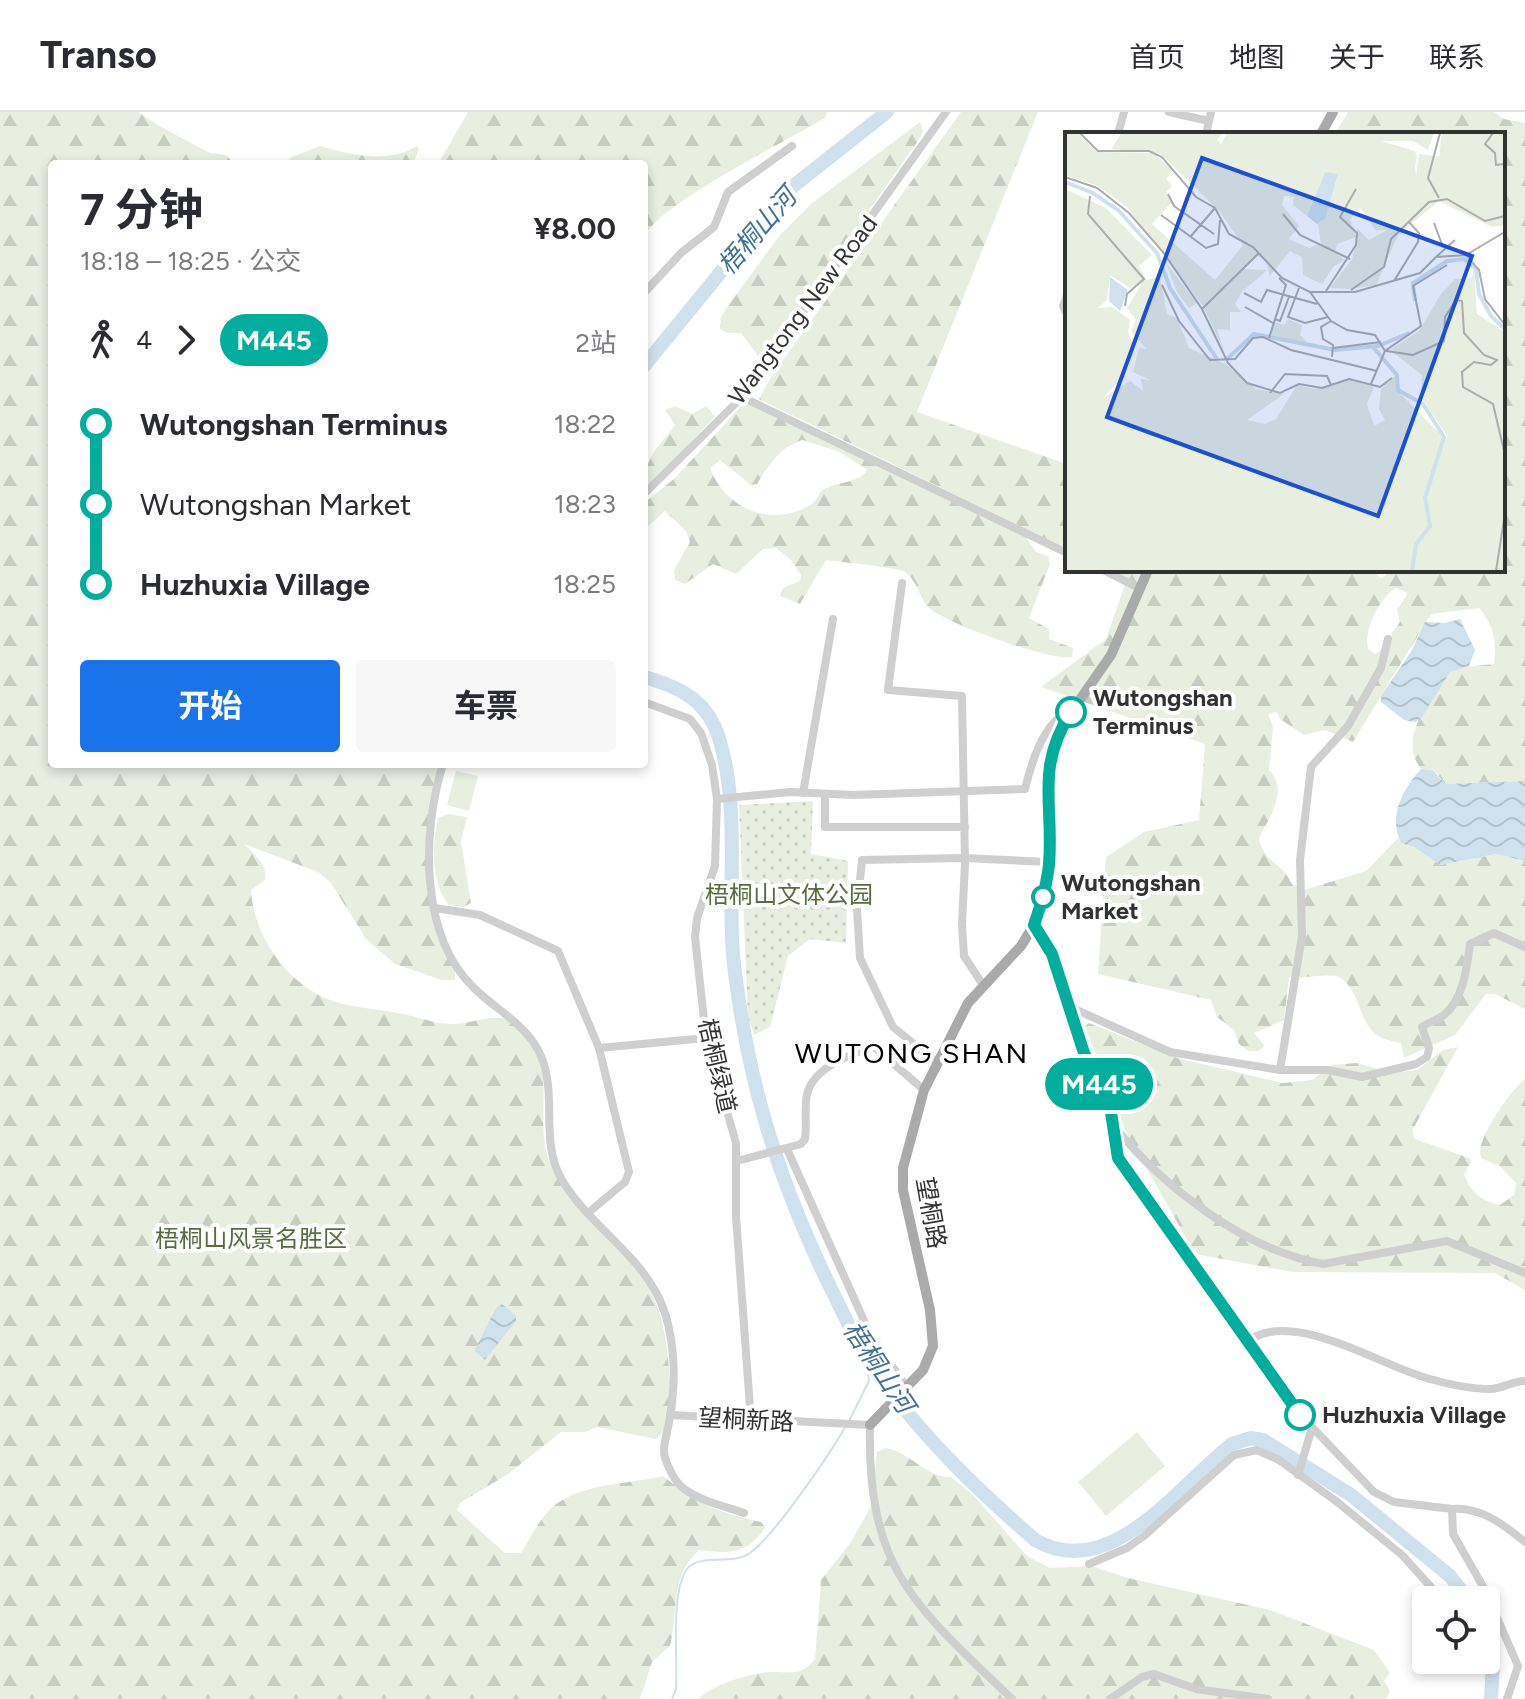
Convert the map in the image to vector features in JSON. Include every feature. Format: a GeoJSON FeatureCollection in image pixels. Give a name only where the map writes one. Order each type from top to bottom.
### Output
{"type":"FeatureCollection","features":[{"type":"Feature","properties":{"kind":"main road"},"geometry":{"type":"LineString","coordinates":[[1322,132],[1333,112]]}},
{"type":"Feature","properties":{"kind":"main road","name":"望桐路"},"geometry":{"type":"LineString","coordinates":[[866,1424],[923,1370],[933,1346],[930,1310],[903,1190],[903,1168],[924,1090],[968,1003],[1021,946],[1034,925],[1045,892],[1049,862],[1049,762],[1055,737],[1111,655],[1147,572]]}},
{"type":"Feature","properties":{"kind":"street","name":"Wangtong New Road"},"geometry":{"type":"LineString","coordinates":[[648,490],[742,397],[946,112]]}},
{"type":"Feature","properties":{"kind":"street"},"geometry":{"type":"LineString","coordinates":[[1119,132],[1124,112]]}},
{"type":"Feature","properties":{"kind":"street"},"geometry":{"type":"LineString","coordinates":[[1169,112],[1210,116]]}},
{"type":"Feature","properties":{"kind":"street"},"geometry":{"type":"LineString","coordinates":[[648,289],[681,253],[714,227],[728,192],[792,146]]}},
{"type":"Feature","properties":{"kind":"street"},"geometry":{"type":"LineString","coordinates":[[742,397],[1065,552]]}},
{"type":"Feature","properties":{"kind":"street"},"geometry":{"type":"LineString","coordinates":[[1107,572],[1139,588]]}},
{"type":"Feature","properties":{"kind":"street"},"geometry":{"type":"LineString","coordinates":[[902,583],[888,690],[962,696],[964,956],[983,985]]}},
{"type":"Feature","properties":{"kind":"street"},"geometry":{"type":"LineString","coordinates":[[803,793],[833,619]]}},
{"type":"Feature","properties":{"kind":"street"},"geometry":{"type":"LineString","coordinates":[[1280,1070],[1302,936],[1300,860],[1311,767],[1348,726],[1381,668],[1388,639]]}},
{"type":"Feature","properties":{"kind":"street","name":"梧桐绿道"},"geometry":{"type":"LineString","coordinates":[[648,703],[690,719],[701,733],[720,798],[715,866],[697,918],[695,937],[706,1038],[736,1143],[736,1216],[751,1421]]}},
{"type":"Feature","properties":{"kind":"street"},"geometry":{"type":"LineString","coordinates":[[720,798],[803,793],[1025,789],[1031,763],[1051,728],[1064,713],[1072,711]]}},
{"type":"Feature","properties":{"kind":"street"},"geometry":{"type":"LineString","coordinates":[[442,768],[430,848],[435,908],[441,933],[461,974],[516,1021],[542,1057],[552,1153],[564,1182],[588,1213],[636,1261],[657,1293],[672,1347],[670,1415]]}},
{"type":"Feature","properties":{"kind":"street"},"geometry":{"type":"LineString","coordinates":[[825,794],[825,827],[965,827]]}},
{"type":"Feature","properties":{"kind":"street"},"geometry":{"type":"LineString","coordinates":[[938,1063],[893,1027],[860,958],[857,909],[862,860],[965,858],[1049,862]]}},
{"type":"Feature","properties":{"kind":"street"},"geometry":{"type":"LineString","coordinates":[[435,908],[480,915],[558,951],[599,1048],[629,1172],[625,1182],[588,1213]]}},
{"type":"Feature","properties":{"kind":"street"},"geometry":{"type":"LineString","coordinates":[[1034,925],[1052,954],[1084,1053],[1110,1106],[1118,1158],[1288,1402],[1384,1499],[1452,1509],[1466,1508],[1483,1514],[1525,1542]]}},
{"type":"Feature","properties":{"kind":"street"},"geometry":{"type":"LineString","coordinates":[[1070,1007],[1170,1052],[1280,1070],[1328,1070],[1362,1077],[1416,1064],[1427,1057],[1429,1048],[1422,1027],[1446,1013],[1453,1003],[1470,964],[1470,944],[1494,933],[1525,947]]}},
{"type":"Feature","properties":{"kind":"street"},"geometry":{"type":"LineString","coordinates":[[599,1048],[706,1038]]}},
{"type":"Feature","properties":{"kind":"street"},"geometry":{"type":"LineString","coordinates":[[737,1161],[784,1150],[805,1139],[807,1095],[813,1082],[844,1057],[873,1046],[924,1090]]}},
{"type":"Feature","properties":{"kind":"street"},"geometry":{"type":"LineString","coordinates":[[1114,1126],[1155,1173],[1193,1202],[1239,1230],[1302,1260],[1323,1264],[1447,1241],[1525,1273]]}},
{"type":"Feature","properties":{"kind":"street"},"geometry":{"type":"LineString","coordinates":[[784,1150],[870,1334],[906,1386]]}},
{"type":"Feature","properties":{"kind":"street"},"geometry":{"type":"LineString","coordinates":[[1246,1343],[1257,1333],[1282,1330],[1363,1352],[1429,1379],[1494,1389],[1510,1381],[1525,1381]]}},
{"type":"Feature","properties":{"kind":"street","name":"望桐新路"},"geometry":{"type":"LineString","coordinates":[[744,1513],[702,1499],[681,1487],[663,1454],[670,1415],[866,1424]]}},
{"type":"Feature","properties":{"kind":"street"},"geometry":{"type":"LineString","coordinates":[[866,1424],[870,1486],[883,1537],[900,1578],[914,1601],[936,1626],[1012,1699]]}},
{"type":"Feature","properties":{"kind":"street"},"geometry":{"type":"LineString","coordinates":[[1298,1475],[1312,1428]]}},
{"type":"Feature","properties":{"kind":"street"},"geometry":{"type":"LineString","coordinates":[[1089,1564],[1127,1548],[1144,1536],[1241,1452],[1265,1452],[1402,1555],[1430,1586]]}},
{"type":"Feature","properties":{"kind":"street"},"geometry":{"type":"LineString","coordinates":[[1452,1509],[1453,1534],[1485,1590],[1522,1668],[1507,1699]]}},
{"type":"Feature","properties":{"kind":"street"},"geometry":{"type":"LineString","coordinates":[[1516,1534],[1525,1524]]}},
{"type":"Feature","properties":{"kind":"street"},"geometry":{"type":"LineString","coordinates":[[1110,1699],[1142,1677],[1154,1674],[1196,1689],[1268,1699]]}},
{"type":"Feature","properties":{"kind":"green space","name":"梧桐山风景名胜区"},"geometry":{"type":"Polygon","coordinates":[[[0,112],[138,112],[210,153],[226,155],[231,160],[48,160],[48,768],[441,768],[426,831],[433,913],[455,969],[455,980],[442,980],[395,964],[366,939],[331,883],[318,872],[244,844],[259,860],[265,874],[265,880],[251,890],[254,908],[267,943],[278,959],[290,974],[321,996],[346,1005],[445,1024],[504,1019],[527,1032],[537,1047],[542,1065],[543,1125],[549,1160],[569,1190],[628,1257],[651,1291],[668,1354],[670,1405],[667,1421],[656,1439],[597,1427],[585,1432],[561,1432],[508,1474],[460,1503],[457,1510],[505,1553],[521,1553],[547,1512],[570,1496],[663,1476],[709,1506],[761,1522],[765,1527],[745,1547],[729,1552],[699,1550],[690,1560],[679,1583],[670,1646],[652,1662],[640,1699],[0,1699],[0,112]],[[495,1309],[474,1351],[485,1360],[513,1323],[495,1309]]]}},
{"type":"Feature","properties":{"kind":"green space"},"geometry":{"type":"Polygon","coordinates":[[[468,112],[827,112],[825,118],[675,206],[648,231],[648,160],[440,160],[468,112]]]}},
{"type":"Feature","properties":{"kind":"green space"},"geometry":{"type":"Polygon","coordinates":[[[961,112],[1038,112],[917,412],[1065,463],[1065,548],[759,399],[771,377],[961,112]]]}},
{"type":"Feature","properties":{"kind":"green space"},"geometry":{"type":"Polygon","coordinates":[[[1348,112],[1494,112],[1504,119],[1525,123],[1525,781],[1445,784],[1434,770],[1421,769],[1414,757],[1412,744],[1419,719],[1450,672],[1456,668],[1494,664],[1493,634],[1479,608],[1431,614],[1353,742],[1325,730],[1304,735],[1280,719],[1277,712],[1268,714],[1273,727],[1269,770],[1278,787],[1272,814],[1259,838],[1269,858],[1284,871],[1292,884],[1304,890],[1366,871],[1398,838],[1401,843],[1414,847],[1440,865],[1496,854],[1525,861],[1525,1009],[1495,994],[1486,994],[1455,1035],[1404,1058],[1401,1043],[1382,1038],[1371,1029],[1352,990],[1339,977],[1289,977],[1284,1020],[1254,1033],[1265,1046],[1259,1051],[1248,1051],[1239,1044],[1234,1030],[1217,1017],[1211,1000],[1098,974],[1106,857],[1144,832],[1199,820],[1205,744],[1041,687],[1106,639],[1127,579],[1114,572],[1377,572],[1377,576],[1382,578],[1390,572],[1505,572],[1505,132],[1336,132],[1348,112]],[[1396,588],[1374,615],[1368,633],[1368,649],[1375,654],[1392,642],[1392,633],[1400,622],[1397,610],[1408,593],[1396,588]]]}},
{"type":"Feature","properties":{"kind":"green space"},"geometry":{"type":"Polygon","coordinates":[[[920,122],[923,131],[918,141],[762,361],[741,333],[727,333],[720,329],[721,317],[780,235],[811,204],[920,122]]]}},
{"type":"Feature","properties":{"kind":"green space"},"geometry":{"type":"Polygon","coordinates":[[[320,146],[369,156],[394,155],[417,146],[419,149],[415,160],[289,160],[320,146]]]}},
{"type":"Feature","properties":{"kind":"green space"},"geometry":{"type":"Polygon","coordinates":[[[746,401],[1023,533],[1036,552],[1048,556],[1050,564],[1029,618],[1049,629],[1049,639],[1073,648],[1072,657],[1022,648],[954,622],[928,607],[909,575],[891,568],[826,560],[800,604],[780,596],[783,588],[800,581],[801,575],[791,560],[776,548],[763,549],[736,574],[713,564],[685,584],[675,580],[674,570],[690,542],[686,531],[665,511],[648,526],[648,500],[675,478],[746,401]],[[802,440],[781,452],[757,484],[751,485],[720,460],[710,468],[717,482],[739,504],[752,511],[782,515],[812,504],[823,490],[858,478],[867,470],[840,452],[802,440]]]}},
{"type":"Feature","properties":{"kind":"green space"},"geometry":{"type":"Polygon","coordinates":[[[675,406],[692,414],[706,406],[715,416],[648,488],[650,459],[675,425],[665,410],[675,406]]]}},
{"type":"Feature","properties":{"kind":"green space"},"geometry":{"type":"Polygon","coordinates":[[[456,771],[478,776],[469,811],[447,805],[456,771]]]}},
{"type":"Feature","properties":{"kind":"green space","name":"梧桐山文体公园"},"geometry":{"type":"Polygon","coordinates":[[[813,801],[811,854],[848,861],[846,943],[810,939],[788,956],[770,1027],[754,1035],[748,1016],[739,805],[813,801]]]}},
{"type":"Feature","properties":{"kind":"green space"},"geometry":{"type":"Polygon","coordinates":[[[448,814],[467,817],[461,841],[471,903],[463,907],[449,905],[436,875],[436,828],[438,818],[448,814]]]}},
{"type":"Feature","properties":{"kind":"green space"},"geometry":{"type":"Polygon","coordinates":[[[1089,1023],[1177,1058],[1283,1083],[1312,1080],[1333,1065],[1357,1063],[1391,1073],[1417,1070],[1443,1050],[1458,1047],[1412,1131],[1415,1139],[1469,1158],[1472,1161],[1464,1174],[1473,1191],[1487,1201],[1500,1205],[1514,1195],[1516,1183],[1501,1167],[1481,1158],[1480,1150],[1495,1117],[1525,1079],[1525,1290],[1495,1273],[1292,1272],[1195,1254],[1125,1130],[1085,1026],[1089,1023]]]}},
{"type":"Feature","properties":{"kind":"green space"},"geometry":{"type":"Polygon","coordinates":[[[1137,1432],[1165,1466],[1106,1516],[1078,1482],[1137,1432]]]}},
{"type":"Feature","properties":{"kind":"green space"},"geometry":{"type":"Polygon","coordinates":[[[885,1448],[902,1454],[934,1474],[951,1477],[973,1495],[1027,1556],[1050,1568],[1091,1566],[1128,1578],[1270,1610],[1374,1650],[1390,1673],[1384,1681],[1390,1691],[1387,1699],[698,1699],[732,1681],[760,1673],[799,1671],[815,1659],[821,1580],[851,1542],[871,1506],[877,1452],[885,1448]]]}},
{"type":"Feature","properties":{"kind":"water"},"geometry":{"type":"Polygon","coordinates":[[[1460,619],[1475,650],[1469,666],[1450,672],[1422,717],[1415,722],[1404,720],[1381,702],[1381,696],[1412,650],[1425,622],[1445,623],[1460,619]]]}},
{"type":"Feature","properties":{"kind":"water"},"geometry":{"type":"Polygon","coordinates":[[[1421,769],[1433,770],[1445,784],[1525,781],[1525,861],[1496,854],[1440,865],[1414,847],[1401,843],[1396,822],[1399,803],[1421,769]]]}},
{"type":"Feature","properties":{"kind":"water"},"geometry":{"type":"Polygon","coordinates":[[[502,1304],[516,1316],[516,1321],[485,1360],[474,1351],[495,1309],[502,1304]]]}},
{"type":"Feature","properties":{"kind":"waterway","name":"梧桐山河"},"geometry":{"type":"LineString","coordinates":[[648,361],[787,191],[887,112]]}},
{"type":"Feature","properties":{"kind":"waterway","name":"梧桐山河"},"geometry":{"type":"LineString","coordinates":[[648,678],[669,685],[690,697],[707,714],[719,738],[730,796],[732,944],[741,1014],[757,1090],[791,1198],[823,1272],[864,1353],[934,1443],[1035,1540],[1063,1550],[1090,1549],[1116,1540],[1142,1524],[1232,1444],[1251,1438],[1263,1440],[1351,1495],[1450,1576],[1458,1586]]}},
{"type":"Feature","properties":{"kind":"waterway"},"geometry":{"type":"LineString","coordinates":[[849,1421],[869,1381],[866,1354]]}},
{"type":"Feature","properties":{"kind":"waterway"},"geometry":{"type":"LineString","coordinates":[[672,1699],[676,1689],[678,1594],[687,1569],[699,1562],[743,1557],[761,1544],[801,1494],[846,1426]]}},
{"type":"Feature","properties":{"kind":"waterway","name":"梧桐山河"},"geometry":{"type":"LineString","coordinates":[[1491,1699],[1492,1674]]}},
{"type":"Feature","properties":{"kind":"bus line","name":"M445"},"geometry":{"type":"LineString","coordinates":[[1071,712],[1055,737],[1050,753],[1047,771],[1049,862],[1045,892],[1034,925],[1052,954],[1062,978],[1077,1036],[1110,1106],[1113,1142],[1118,1158],[1201,1274],[1251,1351],[1300,1415]]}},
{"type":"Feature","properties":{"kind":"place","name":"Wutongshan Terminus"},"geometry":{"type":"Point","coordinates":[1071,712]}},
{"type":"Feature","properties":{"kind":"place","name":"Wutongshan Market"},"geometry":{"type":"Point","coordinates":[1043,897]}},
{"type":"Feature","properties":{"kind":"place","name":"Huzhuxia Village"},"geometry":{"type":"Point","coordinates":[1300,1415]}},
{"type":"Feature","properties":{"kind":"district","name":"WUTONG SHAN"},"geometry":{"type":"Point","coordinates":[912,1053]}}]}
